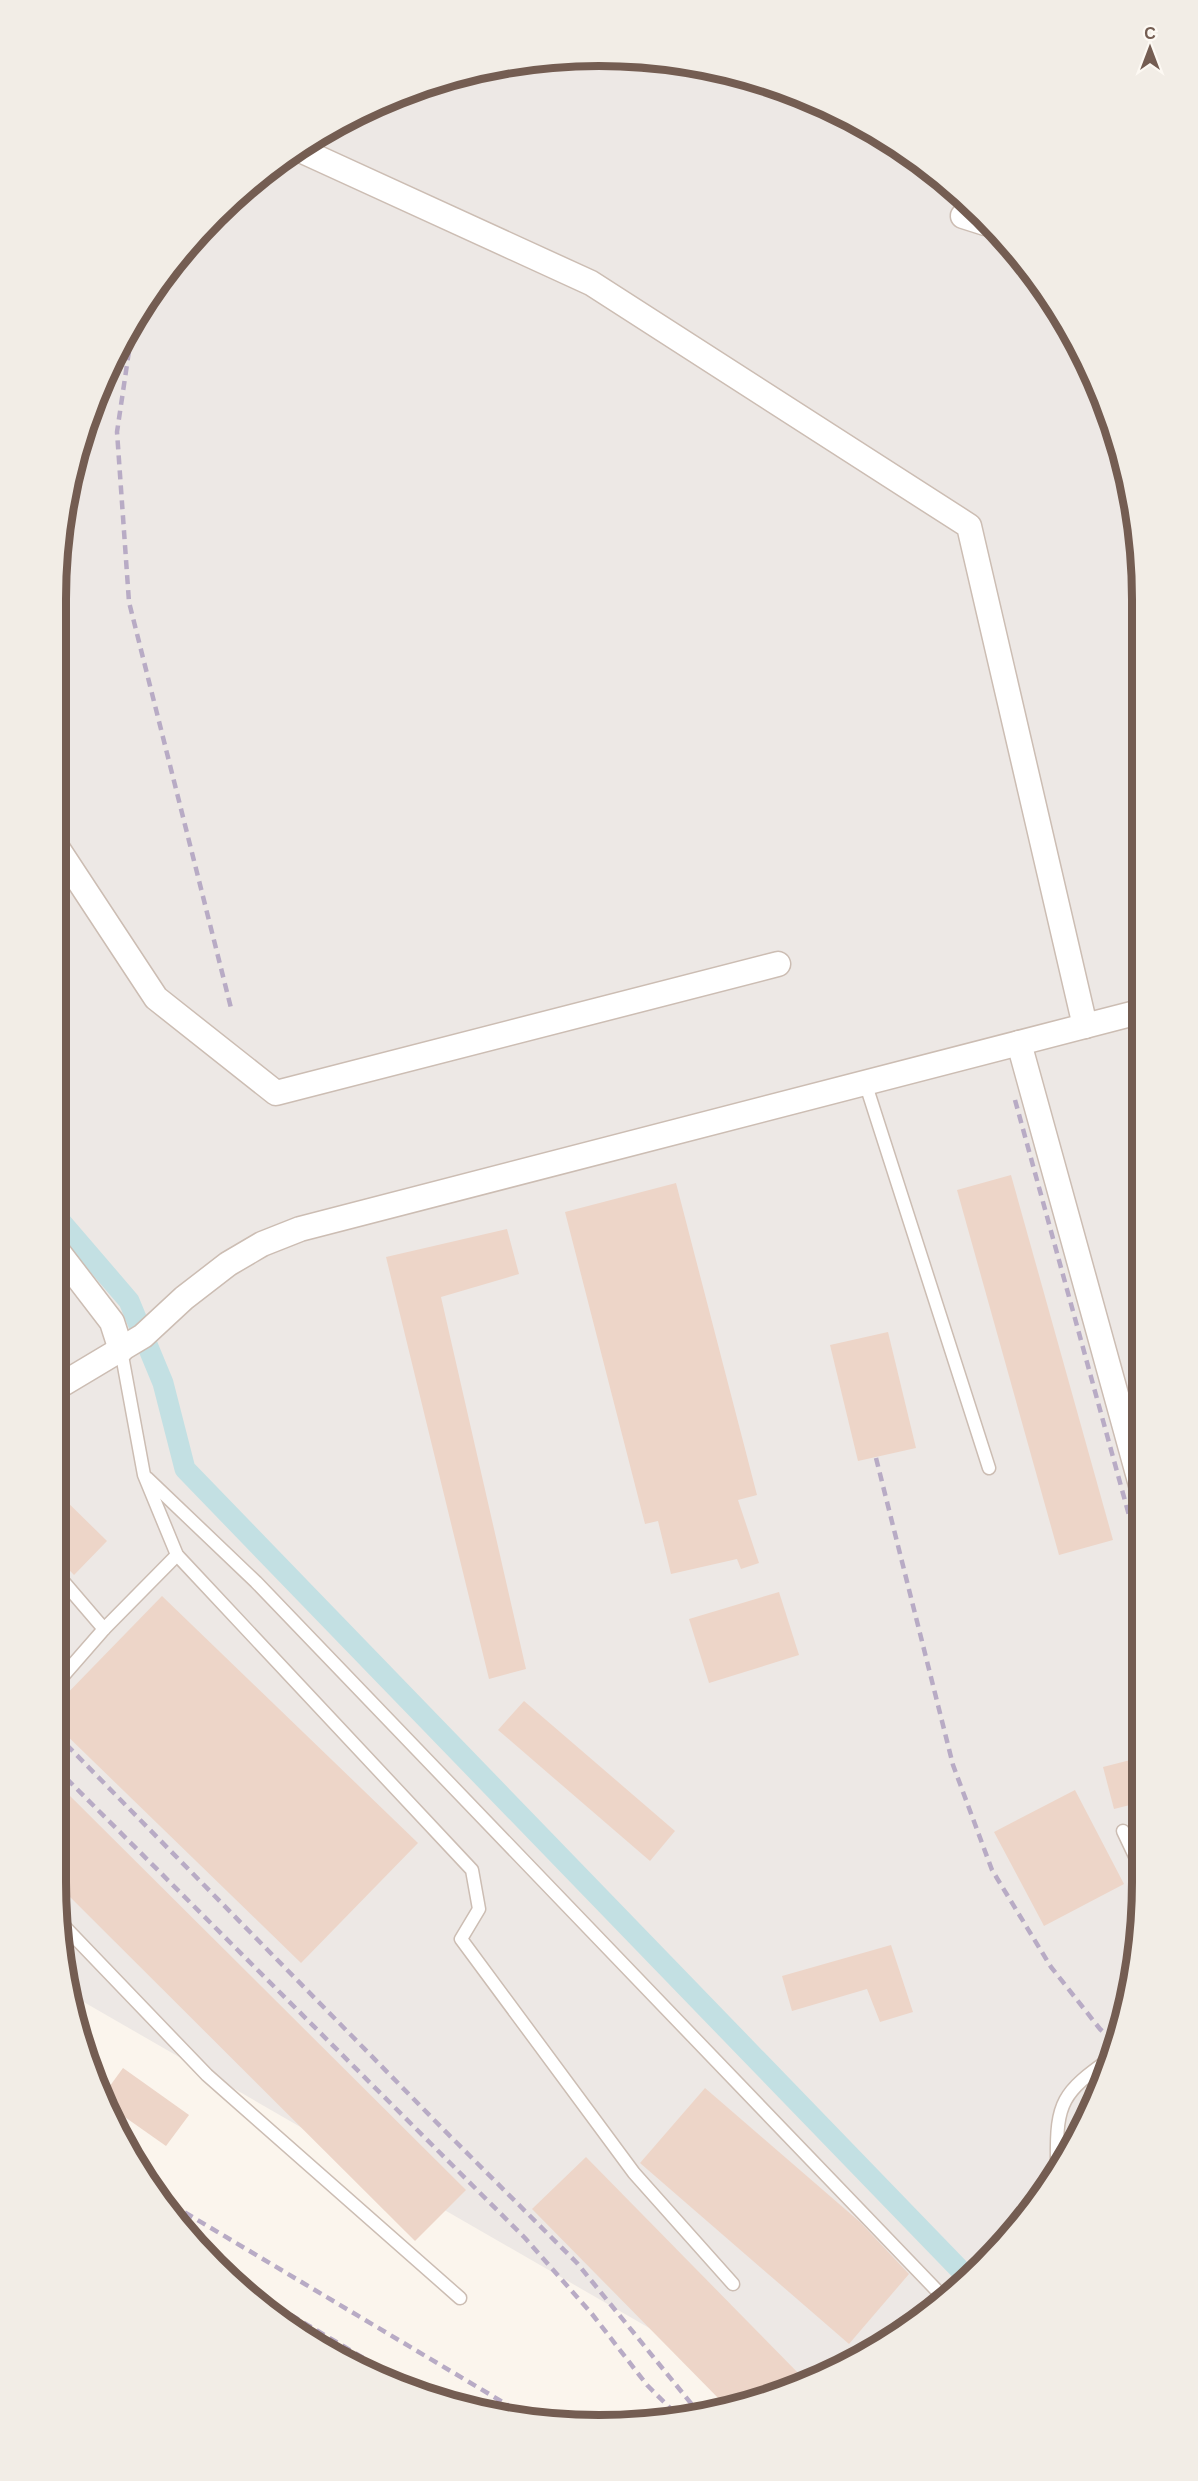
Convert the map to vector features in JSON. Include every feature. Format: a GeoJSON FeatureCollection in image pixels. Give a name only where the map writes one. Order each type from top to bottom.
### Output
{"type":"FeatureCollection","features":[{"type":"Feature","properties":{"kind":"street"},"geometry":{"type":"LineString","coordinates":[[307,153],[591,283],[969,526],[1085,1026]]}},
{"type":"Feature","properties":{"kind":"street"},"geometry":{"type":"LineString","coordinates":[[966,213],[963,216],[973,220]]}},
{"type":"Feature","properties":{"kind":"street"},"geometry":{"type":"LineString","coordinates":[[66,861],[156,998],[276,1093],[777,964]]}},
{"type":"Feature","properties":{"kind":"street"},"geometry":{"type":"LineString","coordinates":[[66,1382],[143,1336],[184,1298],[228,1264],[262,1244],[300,1229],[1132,1014]]}},
{"type":"Feature","properties":{"kind":"street"},"geometry":{"type":"LineString","coordinates":[[1019,1043],[1132,1452]]}},
{"type":"Feature","properties":{"kind":"street"},"geometry":{"type":"LineString","coordinates":[[66,1262],[112,1322],[121,1350]]}},
{"type":"Feature","properties":{"kind":"lane"},"geometry":{"type":"LineString","coordinates":[[865,1082],[989,1468]]}},
{"type":"Feature","properties":{"kind":"lane"},"geometry":{"type":"LineString","coordinates":[[121,1350],[144,1475],[177,1555],[472,1870],[479,1909],[461,1939],[634,2173],[734,2284]]}},
{"type":"Feature","properties":{"kind":"lane"},"geometry":{"type":"LineString","coordinates":[[144,1475],[256,1582],[939,2292]]}},
{"type":"Feature","properties":{"kind":"lane"},"geometry":{"type":"LineString","coordinates":[[66,1673],[104,1629],[177,1555]]}},
{"type":"Feature","properties":{"kind":"lane"},"geometry":{"type":"LineString","coordinates":[[66,1585],[104,1629]]}},
{"type":"Feature","properties":{"kind":"lane"},"geometry":{"type":"LineString","coordinates":[[1123,1831],[1132,1850]]}},
{"type":"Feature","properties":{"kind":"lane"},"geometry":{"type":"LineString","coordinates":[[69,1931],[207,2075],[460,2298]]}},
{"type":"Feature","properties":{"kind":"lane"},"geometry":{"type":"LineString","coordinates":[[1058,2153],[1057,2124],[1069,2093],[1098,2069]]}},
{"type":"Feature","properties":{"kind":"shaded area"},"geometry":{"type":"Polygon","coordinates":[[[564,67],[634,67],[669,71],[703,76],[770,94],[835,121],[866,137],[923,176],[950,198],[976,222],[1022,275],[1061,332],[1077,363],[1104,428],[1114,461],[1122,495],[1131,564],[1132,1882],[1131,1917],[1122,1986],[1104,2053],[1077,2118],[1042,2178],[1000,2233],[950,2283],[923,2305],[866,2344],[803,2374],[758,2391],[79,1999],[67,1917],[66,599],[71,529],[84,461],[107,395],[137,332],[176,275],[198,248],[248,198],[275,176],[333,137],[395,107],[461,84],[495,76],[564,67]]]}},
{"type":"Feature","properties":{"kind":"building"},"geometry":{"type":"Polygon","coordinates":[[[1011,1175],[1113,1540],[1059,1555],[957,1190],[1011,1175]]]}},
{"type":"Feature","properties":{"kind":"building"},"geometry":{"type":"Polygon","coordinates":[[[676,1183],[757,1495],[738,1500],[759,1563],[741,1569],[737,1559],[671,1574],[658,1521],[645,1524],[565,1212],[676,1183]]]}},
{"type":"Feature","properties":{"kind":"building"},"geometry":{"type":"Polygon","coordinates":[[[507,1229],[519,1274],[441,1297],[526,1669],[489,1679],[386,1257],[507,1229]]]}},
{"type":"Feature","properties":{"kind":"building"},"geometry":{"type":"Polygon","coordinates":[[[888,1332],[916,1448],[858,1461],[830,1345],[888,1332]]]}},
{"type":"Feature","properties":{"kind":"building"},"geometry":{"type":"Polygon","coordinates":[[[66,1501],[107,1541],[74,1575],[66,1567],[66,1501]]]}},
{"type":"Feature","properties":{"kind":"building"},"geometry":{"type":"Polygon","coordinates":[[[779,1592],[799,1655],[709,1683],[689,1619],[779,1592]]]}},
{"type":"Feature","properties":{"kind":"building"},"geometry":{"type":"Polygon","coordinates":[[[162,1596],[418,1843],[301,1963],[66,1735],[66,1695],[162,1596]]]}},
{"type":"Feature","properties":{"kind":"building"},"geometry":{"type":"Polygon","coordinates":[[[524,1701],[675,1831],[650,1861],[498,1730],[524,1701]]]}},
{"type":"Feature","properties":{"kind":"building"},"geometry":{"type":"Polygon","coordinates":[[[1132,1760],[1132,1804],[1114,1809],[1103,1767],[1132,1760]]]}},
{"type":"Feature","properties":{"kind":"building"},"geometry":{"type":"Polygon","coordinates":[[[1075,1790],[1124,1884],[1044,1926],[994,1832],[1075,1790]]]}},
{"type":"Feature","properties":{"kind":"building"},"geometry":{"type":"Polygon","coordinates":[[[66,1792],[466,2190],[415,2241],[66,1893],[66,1792]]]}},
{"type":"Feature","properties":{"kind":"building"},"geometry":{"type":"Polygon","coordinates":[[[891,1945],[913,2012],[880,2022],[867,1989],[792,2011],[782,1976],[891,1945]]]}},
{"type":"Feature","properties":{"kind":"building"},"geometry":{"type":"Polygon","coordinates":[[[123,2068],[189,2115],[166,2146],[119,2113],[108,2088],[123,2068]]]}},
{"type":"Feature","properties":{"kind":"building"},"geometry":{"type":"Polygon","coordinates":[[[705,2088],[860,2222],[909,2274],[849,2344],[640,2163],[705,2088]]]}},
{"type":"Feature","properties":{"kind":"building"},"geometry":{"type":"Polygon","coordinates":[[[586,2157],[800,2375],[770,2387],[721,2401],[532,2209],[586,2157]]]}},
{"type":"Feature","properties":{"kind":"waterway"},"geometry":{"type":"LineString","coordinates":[[66,1228],[129,1301],[163,1383],[185,1469],[962,2272]]}},
{"type":"Feature","properties":{"kind":"railway"},"geometry":{"type":"LineString","coordinates":[[131,343],[117,432],[129,602],[232,1012]]}},
{"type":"Feature","properties":{"kind":"railway"},"geometry":{"type":"LineString","coordinates":[[1015,1100],[1132,1526]]}},
{"type":"Feature","properties":{"kind":"railway"},"geometry":{"type":"LineString","coordinates":[[876,1458],[953,1765],[992,1870],[1051,1967],[1109,2037]]}},
{"type":"Feature","properties":{"kind":"railway"},"geometry":{"type":"LineString","coordinates":[[66,1744],[577,2263],[693,2406]]}},
{"type":"Feature","properties":{"kind":"railway"},"geometry":{"type":"LineString","coordinates":[[66,1778],[525,2238],[592,2314],[647,2385],[672,2410]]}},
{"type":"Feature","properties":{"kind":"railway"},"geometry":{"type":"LineString","coordinates":[[178,2208],[512,2407]]}},
{"type":"Feature","properties":{"kind":"railway"},"geometry":{"type":"LineString","coordinates":[[280,2309],[377,2366]]}}]}
